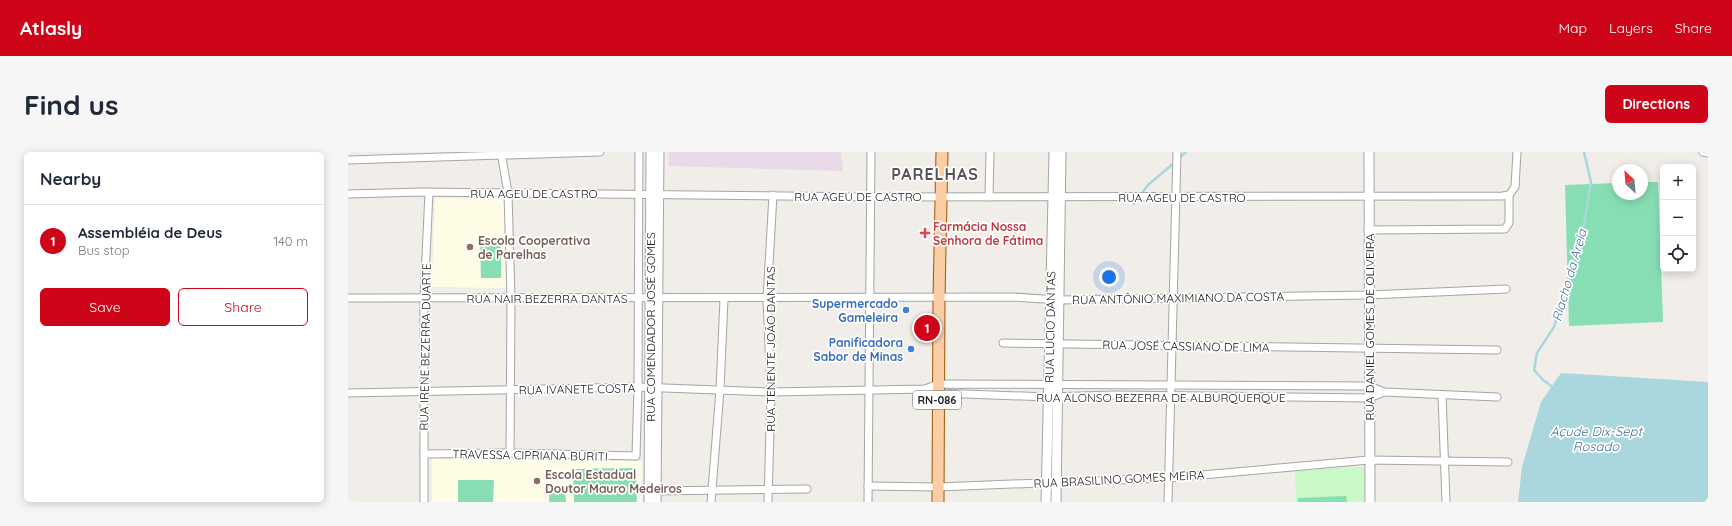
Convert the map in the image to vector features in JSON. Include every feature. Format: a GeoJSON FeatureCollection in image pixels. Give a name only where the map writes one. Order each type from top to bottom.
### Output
{"type":"FeatureCollection","features":[{"type":"Feature","properties":{"kind":"main road","name":"RN-086"},"geometry":{"type":"LineString","coordinates":[[938,502],[938,298],[942,196],[942,152]]}},
{"type":"Feature","properties":{"kind":"street"},"geometry":{"type":"LineString","coordinates":[[348,160],[600,152]]}},
{"type":"Feature","properties":{"kind":"street"},"geometry":{"type":"LineString","coordinates":[[638,387],[639,298],[649,194],[639,152]]}},
{"type":"Feature","properties":{"kind":"street","name":"RUA COMENDADOR JOSÉ GOMES"},"geometry":{"type":"LineString","coordinates":[[650,502],[653,491],[654,388],[654,298],[649,194],[651,152]]}},
{"type":"Feature","properties":{"kind":"street","name":"RUA COMENDADOR JOSÉ GOMES"},"geometry":{"type":"LineString","coordinates":[[649,194],[659,152]]}},
{"type":"Feature","properties":{"kind":"street"},"geometry":{"type":"LineString","coordinates":[[868,502],[871,152]]}},
{"type":"Feature","properties":{"kind":"street"},"geometry":{"type":"LineString","coordinates":[[989,197],[990,152]]}},
{"type":"Feature","properties":{"kind":"street","name":"RUA LUCIO DANTAS"},"geometry":{"type":"LineString","coordinates":[[1054,152],[1057,197]]}},
{"type":"Feature","properties":{"kind":"street","name":"RUA LUCIO DANTAS"},"geometry":{"type":"LineString","coordinates":[[1046,502],[1046,483],[1053,397],[1059,386],[1059,344],[1055,300],[1057,197],[1061,152]]}},
{"type":"Feature","properties":{"kind":"street"},"geometry":{"type":"LineString","coordinates":[[1168,502],[1172,396],[1172,298],[1177,197],[1177,152]]}},
{"type":"Feature","properties":{"kind":"street","name":"RUA DANIEL GOMES DE OLIVEIRA"},"geometry":{"type":"LineString","coordinates":[[1369,152],[1368,230],[1370,502]]}},
{"type":"Feature","properties":{"kind":"street"},"geometry":{"type":"LineString","coordinates":[[1368,230],[1505,229],[1509,226],[1505,196],[1515,187],[1517,152]]}},
{"type":"Feature","properties":{"kind":"street"},"geometry":{"type":"LineString","coordinates":[[1703,152],[1708,153]]}},
{"type":"Feature","properties":{"kind":"street"},"geometry":{"type":"LineString","coordinates":[[501,154],[508,193],[511,299],[510,453]]}},
{"type":"Feature","properties":{"kind":"street","name":"RUA AGEU DE CASTRO"},"geometry":{"type":"LineString","coordinates":[[348,194],[428,192],[871,197],[1505,196]]}},
{"type":"Feature","properties":{"kind":"street","name":"RUA IRENE BEZERRA DUARTE"},"geometry":{"type":"LineString","coordinates":[[424,502],[424,299],[428,192]]}},
{"type":"Feature","properties":{"kind":"street","name":"RUA TENENTE JOÃO DANTAS"},"geometry":{"type":"LineString","coordinates":[[768,502],[771,392],[767,299],[773,196]]}},
{"type":"Feature","properties":{"kind":"street","name":"RUA ANTÔNIO MAXIMIANO DA COSTA"},"geometry":{"type":"LineString","coordinates":[[938,298],[1014,298],[1055,300],[1369,295],[1506,289]]}},
{"type":"Feature","properties":{"kind":"street","name":"RUA NAIR BEZERRA DANTAS"},"geometry":{"type":"LineString","coordinates":[[348,298],[938,298]]}},
{"type":"Feature","properties":{"kind":"street"},"geometry":{"type":"LineString","coordinates":[[711,502],[720,390],[724,299]]}},
{"type":"Feature","properties":{"kind":"street","name":"RUA LUCIO DANTAS"},"geometry":{"type":"LineString","coordinates":[[1055,300],[1049,344],[1049,386],[1053,397],[1057,483],[1056,502]]}},
{"type":"Feature","properties":{"kind":"street","name":"RUA JOSÉ CASSIANO DE LIMA"},"geometry":{"type":"LineString","coordinates":[[1003,343],[1498,350]]}},
{"type":"Feature","properties":{"kind":"street","name":"RUA ALONSO BEZERRA DE ALBURQUERQUE"},"geometry":{"type":"LineString","coordinates":[[938,389],[1172,384],[1369,386],[1384,392],[1497,398]]}},
{"type":"Feature","properties":{"kind":"street"},"geometry":{"type":"LineString","coordinates":[[1114,385],[1114,395]]}},
{"type":"Feature","properties":{"kind":"street","name":"RUA IVANETE COSTA"},"geometry":{"type":"LineString","coordinates":[[348,393],[638,387],[771,392],[938,389]]}},
{"type":"Feature","properties":{"kind":"street","name":"TRAVESSA CIPRIANA BURITI"},"geometry":{"type":"LineString","coordinates":[[424,454],[510,453],[636,456],[638,387]]}},
{"type":"Feature","properties":{"kind":"street","name":"RUA ALONSO BEZERRA DE ALBURQUERQUE"},"geometry":{"type":"LineString","coordinates":[[938,389],[1053,397],[1114,395],[1369,398],[1384,392]]}},
{"type":"Feature","properties":{"kind":"street"},"geometry":{"type":"LineString","coordinates":[[1442,395],[1446,502]]}},
{"type":"Feature","properties":{"kind":"street","name":"RUA BRASILINO GOMES MEIRA"},"geometry":{"type":"LineString","coordinates":[[868,486],[938,487],[1168,478],[1369,460],[1508,462]]}},
{"type":"Feature","properties":{"kind":"street"},"geometry":{"type":"LineString","coordinates":[[653,491],[807,489]]}},
{"type":"Feature","properties":{"kind":"street","name":"RUA COMENDADOR JOSÉ GOMES"},"geometry":{"type":"LineString","coordinates":[[653,491],[656,502]]}},
{"type":"Feature","properties":{"kind":"shaded area"},"geometry":{"type":"Polygon","coordinates":[[[668,152],[841,152],[843,171],[669,166],[668,152]]]}},
{"type":"Feature","properties":{"kind":"shaded area","name":"Escola Cooperativa de Parelhas"},"geometry":{"type":"Polygon","coordinates":[[[435,198],[507,199],[506,288],[432,287],[435,198]]]}},
{"type":"Feature","properties":{"kind":"shaded area","name":"Escola Estadual Doutor Mauro Medeiros"},"geometry":{"type":"Polygon","coordinates":[[[432,459],[642,461],[642,502],[432,502],[432,459]]]}},
{"type":"Feature","properties":{"kind":"green space"},"geometry":{"type":"Polygon","coordinates":[[[1648,182],[1658,182],[1660,272],[1661,272],[1663,322],[1569,326],[1565,185],[1612,183],[1612,200],[1648,200],[1648,182]]]}},
{"type":"Feature","properties":{"kind":"green space"},"geometry":{"type":"Polygon","coordinates":[[[480,243],[501,243],[501,278],[481,278],[480,243]]]}},
{"type":"Feature","properties":{"kind":"green space"},"geometry":{"type":"Polygon","coordinates":[[[1364,467],[1365,502],[1296,502],[1295,470],[1364,467]]]}},
{"type":"Feature","properties":{"kind":"green space"},"geometry":{"type":"Polygon","coordinates":[[[636,468],[637,502],[574,502],[573,469],[636,468]]]}},
{"type":"Feature","properties":{"kind":"green space"},"geometry":{"type":"Polygon","coordinates":[[[458,480],[494,480],[493,502],[458,502],[458,480]]]}},
{"type":"Feature","properties":{"kind":"green space"},"geometry":{"type":"Polygon","coordinates":[[[549,488],[565,488],[566,502],[549,502],[549,488]]]}},
{"type":"Feature","properties":{"kind":"green space"},"geometry":{"type":"Polygon","coordinates":[[[1346,496],[1347,502],[1298,502],[1298,498],[1346,496]]]}},
{"type":"Feature","properties":{"kind":"water","name":"Açude Dix-Sept Rosado"},"geometry":{"type":"Polygon","coordinates":[[[1561,373],[1708,382],[1708,502],[1518,502],[1522,467],[1541,402],[1561,373]]]}},
{"type":"Feature","properties":{"kind":"waterway"},"geometry":{"type":"LineString","coordinates":[[1179,158],[1186,152]]}},
{"type":"Feature","properties":{"kind":"waterway","name":"Riacho da Areia"},"geometry":{"type":"LineString","coordinates":[[1554,388],[1543,380],[1534,370],[1537,353],[1554,327],[1584,225],[1591,182],[1584,152]]}},
{"type":"Feature","properties":{"kind":"waterway"},"geometry":{"type":"LineString","coordinates":[[1134,204],[1148,185],[1175,162]]}},
{"type":"Feature","properties":{"kind":"waterway"},"geometry":{"type":"LineString","coordinates":[[646,230],[646,291]]}},
{"type":"Feature","properties":{"kind":"place","name":"Farmácia Nossa Senhora de Fátima"},"geometry":{"type":"Point","coordinates":[925,233]}},
{"type":"Feature","properties":{"kind":"place","name":"Escola Cooperativa de Parelhas"},"geometry":{"type":"Point","coordinates":[470,247]}},
{"type":"Feature","properties":{"kind":"place","name":"Supermercado Gameleira"},"geometry":{"type":"Point","coordinates":[906,310]}},
{"type":"Feature","properties":{"kind":"place","name":"Assembléia de Deus"},"geometry":{"type":"Point","coordinates":[927,328]}},
{"type":"Feature","properties":{"kind":"place","name":"Panificadora Sabor de Minas"},"geometry":{"type":"Point","coordinates":[911,349]}},
{"type":"Feature","properties":{"kind":"place","name":"Escola Estadual Doutor Mauro Medeiros"},"geometry":{"type":"Point","coordinates":[537,481]}},
{"type":"Feature","properties":{"kind":"district","name":"PARELHAS"},"geometry":{"type":"Point","coordinates":[935,174]}}]}
